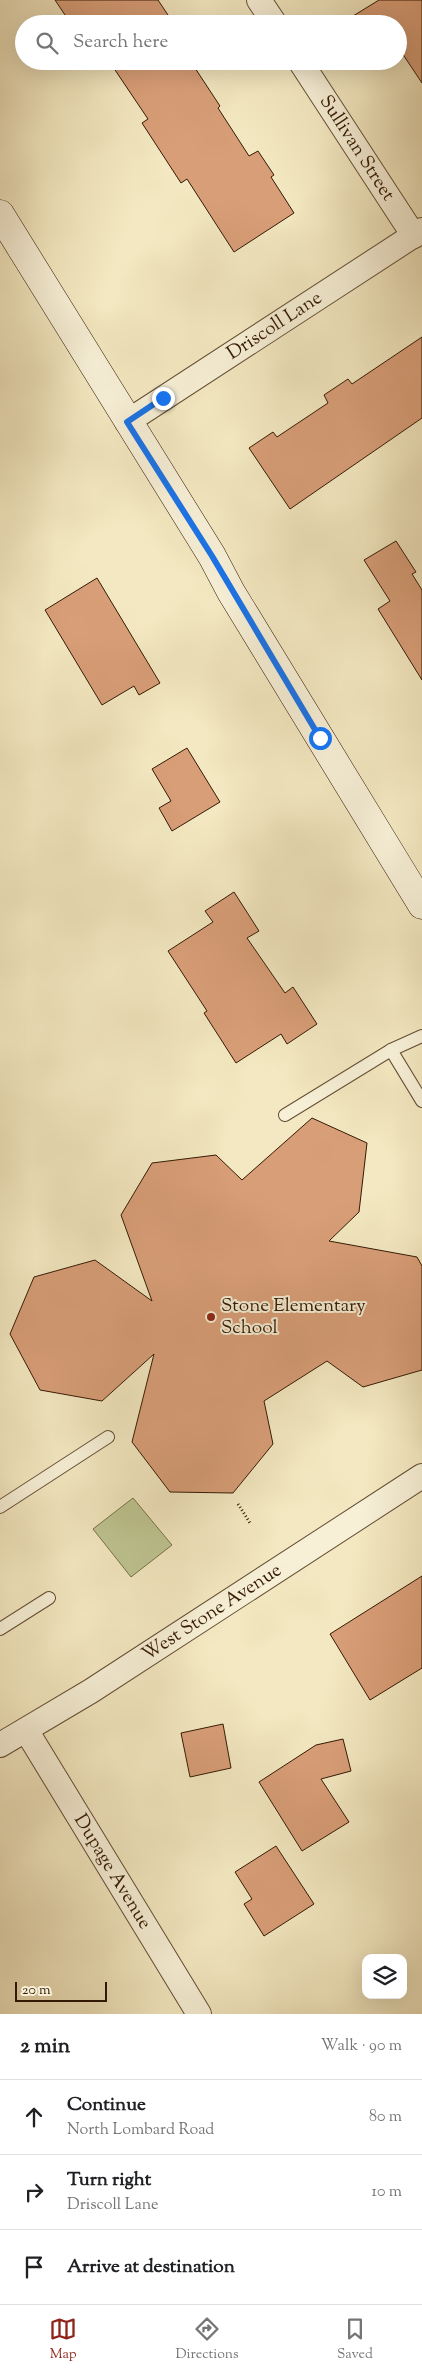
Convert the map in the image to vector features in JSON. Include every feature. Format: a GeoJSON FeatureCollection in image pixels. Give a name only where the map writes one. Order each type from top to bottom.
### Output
{"type":"FeatureCollection","features":[{"type":"Feature","properties":{"kind":"street"},"geometry":{"type":"LineString","coordinates":[[259,0],[269,15]]}},
{"type":"Feature","properties":{"kind":"street","name":"Sullivan Street"},"geometry":{"type":"LineString","coordinates":[[306,70],[418,233]]}},
{"type":"Feature","properties":{"kind":"street"},"geometry":{"type":"LineString","coordinates":[[0,214],[127,422],[212,556],[236,600],[422,905]]}},
{"type":"Feature","properties":{"kind":"street","name":"Driscoll Lane"},"geometry":{"type":"LineString","coordinates":[[127,422],[418,233]]}},
{"type":"Feature","properties":{"kind":"street","name":"West Stone Avenue"},"geometry":{"type":"LineString","coordinates":[[0,1745],[91,1691],[422,1476]]}},
{"type":"Feature","properties":{"kind":"street","name":"Dupage Avenue"},"geometry":{"type":"LineString","coordinates":[[26,1730],[199,2014]]}},
{"type":"Feature","properties":{"kind":"lane"},"geometry":{"type":"LineString","coordinates":[[285,1115],[391,1050],[422,1036]]}},
{"type":"Feature","properties":{"kind":"lane"},"geometry":{"type":"LineString","coordinates":[[391,1050],[422,1101]]}},
{"type":"Feature","properties":{"kind":"lane"},"geometry":{"type":"LineString","coordinates":[[0,1507],[108,1437]]}},
{"type":"Feature","properties":{"kind":"lane"},"geometry":{"type":"LineString","coordinates":[[0,1630],[48,1598]]}},
{"type":"Feature","properties":{"kind":"path"},"geometry":{"type":"LineString","coordinates":[[238,1504],[250,1523]]}},
{"type":"Feature","properties":{"kind":"green space"},"geometry":{"type":"Polygon","coordinates":[[[133,1498],[172,1545],[131,1577],[93,1529],[133,1498]]]}},
{"type":"Feature","properties":{"kind":"building"},"geometry":{"type":"Polygon","coordinates":[[[55,0],[158,0],[168,15],[65,15],[55,0]]]}},
{"type":"Feature","properties":{"kind":"building"},"geometry":{"type":"Polygon","coordinates":[[[379,0],[422,0],[422,83],[407,60],[407,15],[355,15],[379,0]]]}},
{"type":"Feature","properties":{"kind":"building"},"geometry":{"type":"Polygon","coordinates":[[[115,70],[196,70],[249,156],[258,151],[274,175],[271,177],[294,213],[234,252],[187,179],[181,183],[142,123],[148,119],[115,70]]]}},
{"type":"Feature","properties":{"kind":"building"},"geometry":{"type":"Polygon","coordinates":[[[422,337],[422,418],[290,509],[249,448],[273,432],[277,437],[328,403],[324,395],[348,379],[352,384],[422,337]]]}},
{"type":"Feature","properties":{"kind":"building"},"geometry":{"type":"Polygon","coordinates":[[[396,541],[416,572],[412,574],[422,590],[422,680],[378,609],[390,601],[364,560],[396,541]]]}},
{"type":"Feature","properties":{"kind":"building"},"geometry":{"type":"Polygon","coordinates":[[[97,578],[160,683],[139,695],[134,686],[102,705],[45,610],[97,578]]]}},
{"type":"Feature","properties":{"kind":"building"},"geometry":{"type":"Polygon","coordinates":[[[187,748],[220,802],[172,831],[159,808],[171,801],[152,769],[187,748]]]}},
{"type":"Feature","properties":{"kind":"building"},"geometry":{"type":"Polygon","coordinates":[[[234,892],[259,931],[247,938],[285,993],[293,987],[317,1024],[287,1044],[281,1034],[236,1063],[204,1013],[207,1011],[168,951],[213,922],[205,911],[234,892]]]}},
{"type":"Feature","properties":{"kind":"building","name":"Stone Elementary School"},"geometry":{"type":"Polygon","coordinates":[[[312,1118],[367,1143],[359,1212],[329,1241],[417,1257],[422,1266],[422,1370],[363,1387],[327,1361],[264,1401],[273,1444],[233,1493],[170,1492],[132,1442],[154,1354],[102,1401],[40,1390],[10,1334],[34,1277],[95,1260],[152,1301],[121,1215],[152,1163],[216,1155],[242,1180],[312,1118]]]}},
{"type":"Feature","properties":{"kind":"building"},"geometry":{"type":"Polygon","coordinates":[[[422,1576],[422,1668],[370,1700],[330,1634],[422,1576]]]}},
{"type":"Feature","properties":{"kind":"building"},"geometry":{"type":"Polygon","coordinates":[[[223,1724],[231,1768],[190,1777],[181,1733],[223,1724]]]}},
{"type":"Feature","properties":{"kind":"building"},"geometry":{"type":"Polygon","coordinates":[[[343,1739],[351,1771],[321,1779],[349,1822],[302,1851],[259,1782],[316,1745],[343,1739]]]}},
{"type":"Feature","properties":{"kind":"building"},"geometry":{"type":"Polygon","coordinates":[[[276,1846],[314,1904],[264,1936],[244,1904],[252,1899],[235,1872],[276,1846]]]}},
{"type":"Feature","properties":{"kind":"place","name":"Stone Elementary School"},"geometry":{"type":"Point","coordinates":[211,1317]}},
{"type":"Feature","properties":{"kind":"route"},"geometry":{"type":"LineString","coordinates":[[163,398],[127,422],[212,556],[231,592],[320,738]]}}]}
